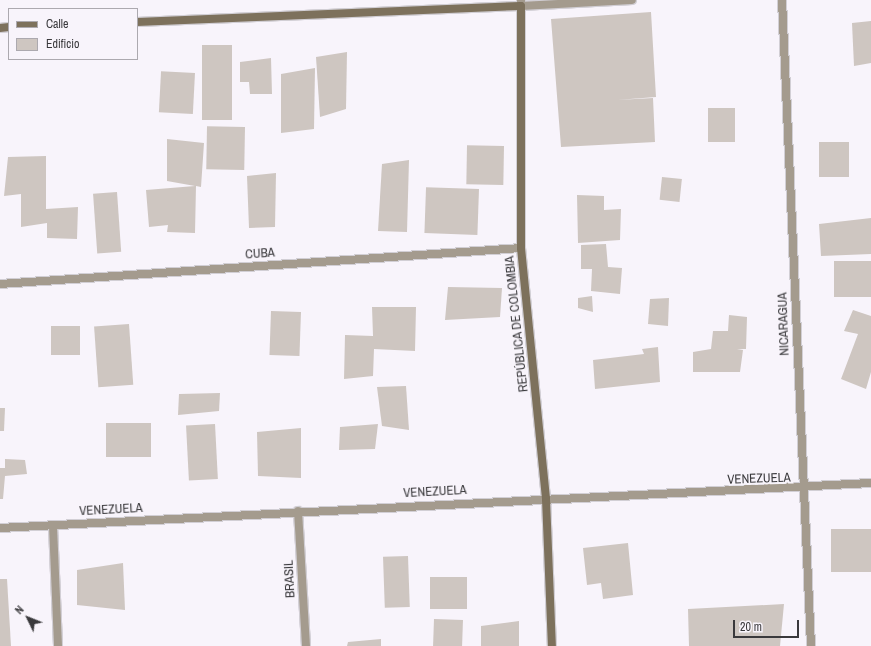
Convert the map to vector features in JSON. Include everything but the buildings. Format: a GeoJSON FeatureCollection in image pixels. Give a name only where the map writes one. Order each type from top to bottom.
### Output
{"type":"FeatureCollection","features":[{"type":"Feature","properties":{"kind":"street"},"geometry":{"type":"LineString","coordinates":[[138,22],[521,3],[632,0]]}},
{"type":"Feature","properties":{"kind":"street","name":"NICARAGUA"},"geometry":{"type":"LineString","coordinates":[[782,0],[811,646]]}},
{"type":"Feature","properties":{"kind":"street","name":"REPÚBLICA DE COLOMBIA"},"geometry":{"type":"LineString","coordinates":[[521,3],[521,248],[546,499],[552,646]]}},
{"type":"Feature","properties":{"kind":"street","name":"CUBA"},"geometry":{"type":"LineString","coordinates":[[0,284],[521,248]]}},
{"type":"Feature","properties":{"kind":"street","name":"VENEZUELA"},"geometry":{"type":"LineString","coordinates":[[0,528],[298,511],[546,499],[804,489],[871,483]]}},
{"type":"Feature","properties":{"kind":"street","name":"BRASIL"},"geometry":{"type":"LineString","coordinates":[[298,511],[306,646]]}},
{"type":"Feature","properties":{"kind":"street"},"geometry":{"type":"LineString","coordinates":[[53,526],[58,646]]}}]}
